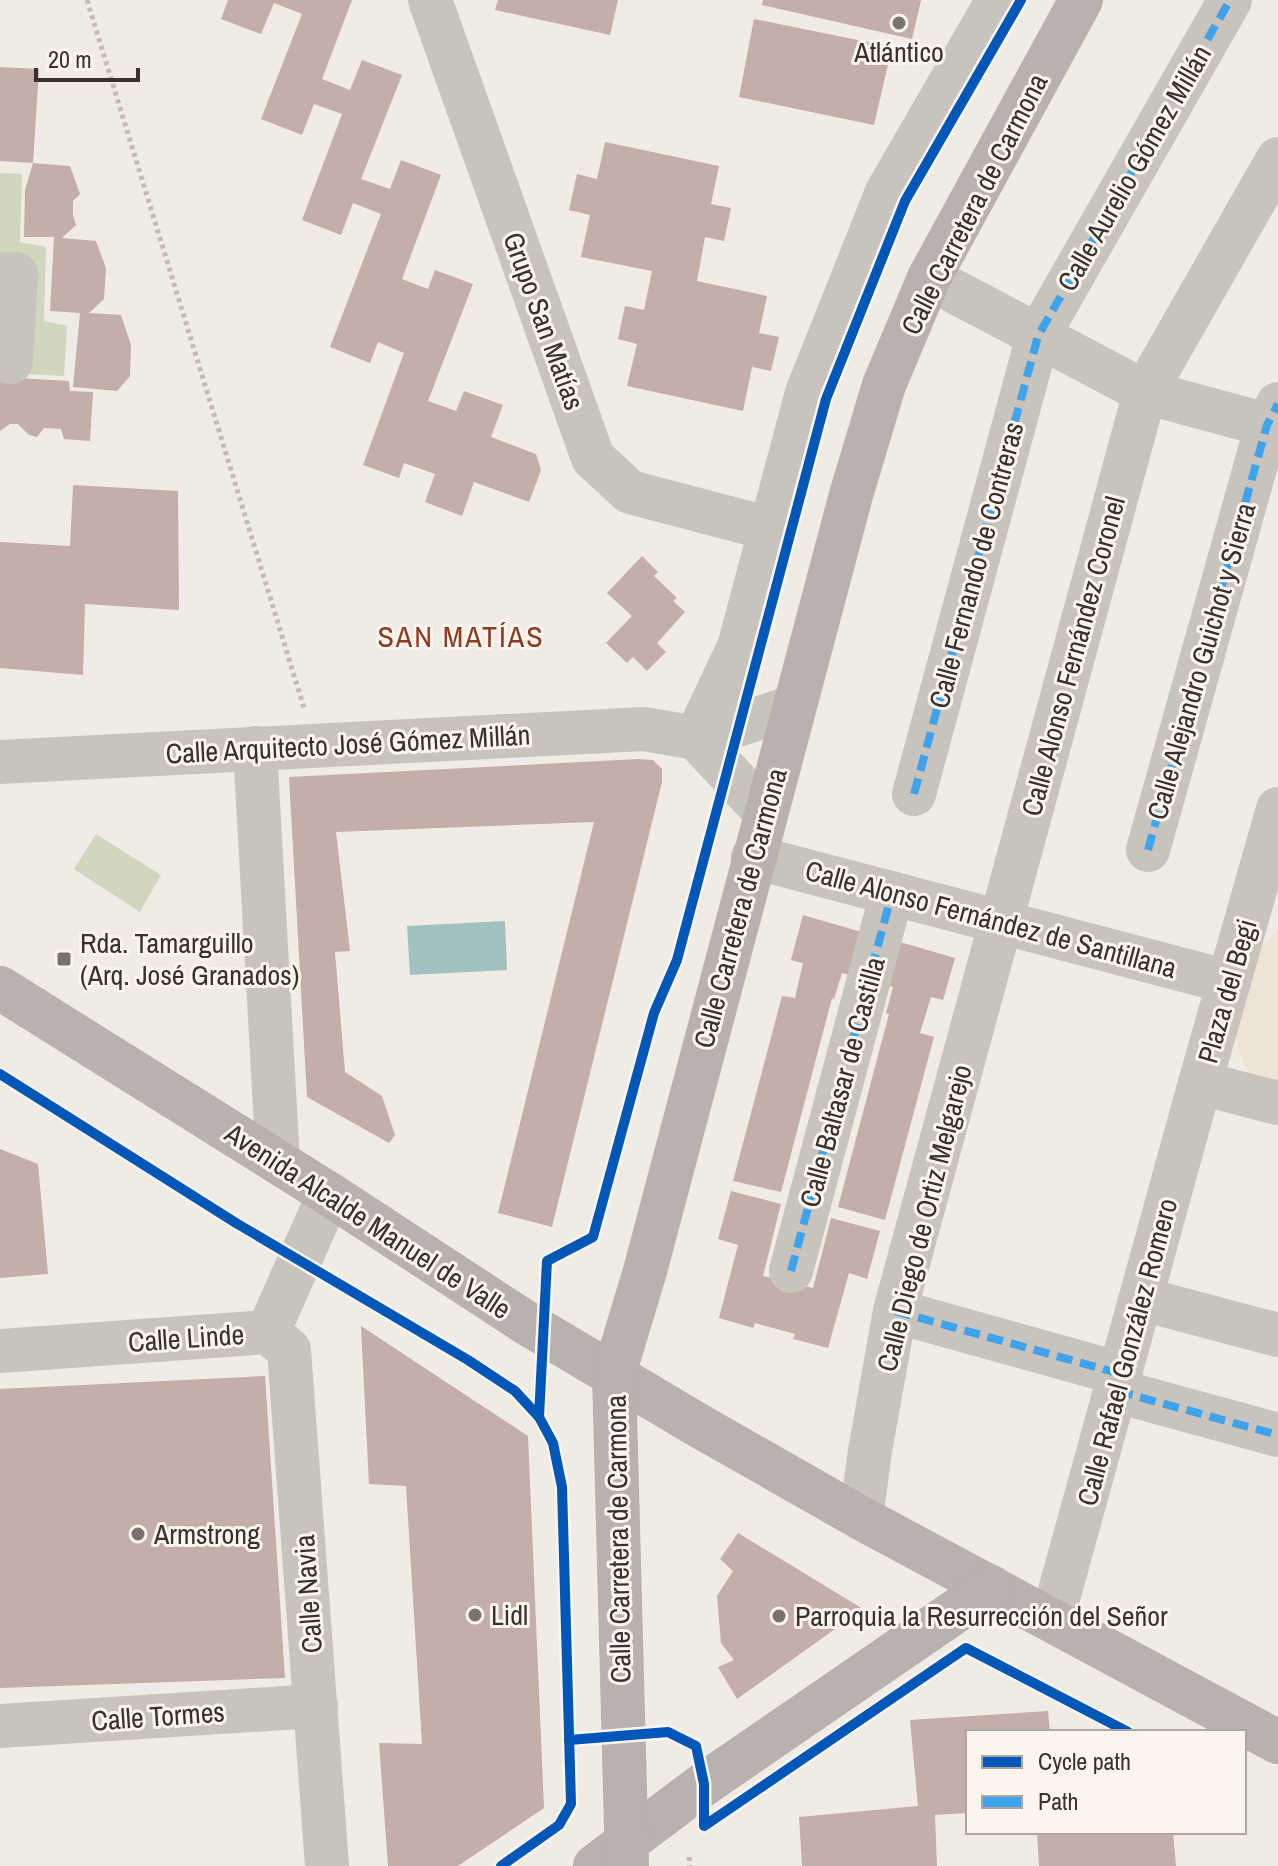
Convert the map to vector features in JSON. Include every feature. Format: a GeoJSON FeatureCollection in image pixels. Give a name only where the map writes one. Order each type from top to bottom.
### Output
{"type":"FeatureCollection","features":[{"type":"Feature","properties":{"kind":"main road","name":"Calle Carretera de Carmona"},"geometry":{"type":"LineString","coordinates":[[616,1858],[614,1374],[645,1271],[851,495],[884,385],[929,278],[1081,0]]}},
{"type":"Feature","properties":{"kind":"main road","name":"Avenida Alcalde Manuel de Valle"},"geometry":{"type":"LineString","coordinates":[[0,988],[329,1194],[528,1324],[861,1518],[1278,1742]]}},
{"type":"Feature","properties":{"kind":"main road"},"geometry":{"type":"LineString","coordinates":[[616,1858],[704,1784],[991,1587]]}},
{"type":"Feature","properties":{"kind":"street","name":"Grupo San Matías"},"geometry":{"type":"LineString","coordinates":[[430,0],[593,458],[630,492],[771,529]]}},
{"type":"Feature","properties":{"kind":"street"},"geometry":{"type":"LineString","coordinates":[[696,738],[739,647],[807,393],[887,192],[998,0]]}},
{"type":"Feature","properties":{"kind":"street","name":"Calle Aurelio Gómez Millán"},"geometry":{"type":"LineString","coordinates":[[1038,336],[1230,0]]}},
{"type":"Feature","properties":{"kind":"street","name":"Calle Alonso Fernández Coronel"},"geometry":{"type":"LineString","coordinates":[[1001,921],[1145,392],[1278,159]]}},
{"type":"Feature","properties":{"kind":"street"},"geometry":{"type":"LineString","coordinates":[[0,274],[16,274],[11,362]]}},
{"type":"Feature","properties":{"kind":"street"},"geometry":{"type":"LineString","coordinates":[[929,278],[1145,392],[1274,419]]}},
{"type":"Feature","properties":{"kind":"street","name":"Calle Fernando de Contreras"},"geometry":{"type":"LineString","coordinates":[[914,794],[1038,336]]}},
{"type":"Feature","properties":{"kind":"street","name":"Calle Alejandro Guichot y Sierra"},"geometry":{"type":"LineString","coordinates":[[1148,850],[1274,419]]}},
{"type":"Feature","properties":{"kind":"street"},"geometry":{"type":"LineString","coordinates":[[696,738],[794,707]]}},
{"type":"Feature","properties":{"kind":"street","name":"Calle Arquitecto José Gómez Millán"},"geometry":{"type":"LineString","coordinates":[[0,762],[644,729],[696,738]]}},
{"type":"Feature","properties":{"kind":"street"},"geometry":{"type":"LineString","coordinates":[[696,738],[765,812]]}},
{"type":"Feature","properties":{"kind":"street"},"geometry":{"type":"LineString","coordinates":[[255,748],[278,1162]]}},
{"type":"Feature","properties":{"kind":"street","name":"Plaza del Begi"},"geometry":{"type":"LineString","coordinates":[[1278,809],[1267,892],[1229,982],[1200,1083],[1278,1103]]}},
{"type":"Feature","properties":{"kind":"street","name":"Calle Alonso Fernández de Santillana"},"geometry":{"type":"LineString","coordinates":[[753,857],[1229,982]]}},
{"type":"Feature","properties":{"kind":"street","name":"Calle Baltasar de Castilla"},"geometry":{"type":"LineString","coordinates":[[791,1271],[892,893]]}},
{"type":"Feature","properties":{"kind":"street","name":"Calle Diego de Ortiz Melgarejo"},"geometry":{"type":"LineString","coordinates":[[861,1518],[895,1311],[1001,921]]}},
{"type":"Feature","properties":{"kind":"street","name":"Calle Rafael González Romero"},"geometry":{"type":"LineString","coordinates":[[1052,1620],[1200,1083]]}},
{"type":"Feature","properties":{"kind":"street","name":"Calle Linde"},"geometry":{"type":"LineString","coordinates":[[0,1351],[268,1332],[329,1194]]}},
{"type":"Feature","properties":{"kind":"street"},"geometry":{"type":"LineString","coordinates":[[1142,1299],[1278,1335]]}},
{"type":"Feature","properties":{"kind":"street"},"geometry":{"type":"LineString","coordinates":[[895,1311],[1278,1435]]}},
{"type":"Feature","properties":{"kind":"street","name":"Calle Navia"},"geometry":{"type":"LineString","coordinates":[[268,1332],[289,1350],[327,1866]]}},
{"type":"Feature","properties":{"kind":"street","name":"Calle Tormes"},"geometry":{"type":"LineString","coordinates":[[0,1726],[316,1706]]}},
{"type":"Feature","properties":{"kind":"path"},"geometry":{"type":"LineString","coordinates":[[87,0],[316,747]]}},
{"type":"Feature","properties":{"kind":"path"},"geometry":{"type":"LineString","coordinates":[[689,1857],[690,1866]]}},
{"type":"Feature","properties":{"kind":"green space"},"geometry":{"type":"Polygon","coordinates":[[[0,173],[22,174],[20,242],[46,247],[44,321],[67,326],[64,376],[0,373],[0,173]]]}},
{"type":"Feature","properties":{"kind":"green space"},"geometry":{"type":"Polygon","coordinates":[[[96,834],[161,875],[140,912],[74,869],[96,834]]]}},
{"type":"Feature","properties":{"kind":"shaded area"},"geometry":{"type":"Polygon","coordinates":[[[1278,929],[1278,1103],[1260,1098],[1241,1057],[1233,1025],[1256,953],[1278,929]]]}},
{"type":"Feature","properties":{"kind":"water"},"geometry":{"type":"Polygon","coordinates":[[[505,921],[507,970],[410,975],[407,926],[505,921]]]}},
{"type":"Feature","properties":{"kind":"building"},"geometry":{"type":"Polygon","coordinates":[[[228,0],[352,0],[322,79],[350,90],[362,60],[402,75],[361,179],[390,189],[401,160],[441,175],[402,279],[428,289],[435,270],[473,284],[428,401],[456,411],[464,391],[503,405],[491,437],[536,454],[541,470],[529,502],[474,482],[462,516],[425,502],[435,474],[404,463],[399,478],[363,465],[404,353],[378,342],[370,363],[330,347],[381,214],[353,203],[341,235],[302,220],[342,114],[314,104],[302,135],[261,119],[302,14],[274,3],[261,34],[221,19],[228,0]]]}},
{"type":"Feature","properties":{"kind":"building"},"geometry":{"type":"Polygon","coordinates":[[[498,0],[618,0],[610,35],[495,10],[498,0]]]}},
{"type":"Feature","properties":{"kind":"building"},"geometry":{"type":"Polygon","coordinates":[[[763,0],[921,0],[912,39],[762,5],[763,0]]]}},
{"type":"Feature","properties":{"kind":"building"},"geometry":{"type":"Polygon","coordinates":[[[754,19],[892,47],[874,125],[739,97],[754,19]]]}},
{"type":"Feature","properties":{"kind":"building"},"geometry":{"type":"Polygon","coordinates":[[[0,67],[39,69],[33,163],[0,161],[0,67]]]}},
{"type":"Feature","properties":{"kind":"building"},"geometry":{"type":"Polygon","coordinates":[[[605,142],[719,166],[711,204],[731,208],[724,241],[705,237],[697,281],[767,296],[759,333],[779,337],[771,371],[752,367],[743,411],[627,386],[637,344],[618,339],[625,306],[644,310],[652,271],[581,257],[590,215],[569,210],[577,174],[597,179],[605,142]]]}},
{"type":"Feature","properties":{"kind":"building"},"geometry":{"type":"Polygon","coordinates":[[[33,163],[70,166],[80,194],[73,201],[76,225],[62,238],[96,241],[106,268],[104,299],[89,313],[121,315],[131,345],[130,376],[117,391],[73,387],[80,313],[50,311],[54,237],[24,237],[25,190],[33,163]]]}},
{"type":"Feature","properties":{"kind":"building"},"geometry":{"type":"Polygon","coordinates":[[[0,377],[69,381],[70,391],[93,392],[90,441],[64,439],[61,429],[44,428],[37,437],[29,435],[18,424],[10,424],[0,431],[0,377]]]}},
{"type":"Feature","properties":{"kind":"building"},"geometry":{"type":"Polygon","coordinates":[[[73,485],[178,491],[179,610],[85,604],[83,675],[0,668],[0,542],[70,546],[73,485]]]}},
{"type":"Feature","properties":{"kind":"building"},"geometry":{"type":"Polygon","coordinates":[[[642,556],[658,572],[654,576],[677,598],[673,601],[685,612],[657,643],[666,652],[647,671],[633,657],[627,663],[606,643],[632,616],[607,593],[642,556]]]}},
{"type":"Feature","properties":{"kind":"building"},"geometry":{"type":"Polygon","coordinates":[[[653,760],[662,769],[662,782],[552,1227],[498,1213],[594,822],[336,832],[350,951],[335,952],[345,1072],[382,1096],[395,1135],[389,1143],[307,1097],[289,777],[653,760]]]}},
{"type":"Feature","properties":{"kind":"building"},"geometry":{"type":"Polygon","coordinates":[[[803,915],[865,933],[853,976],[842,973],[832,998],[781,1192],[733,1181],[782,996],[795,998],[803,963],[791,960],[803,915]]]}},
{"type":"Feature","properties":{"kind":"building"},"geometry":{"type":"Polygon","coordinates":[[[893,940],[955,958],[943,1000],[931,997],[920,1033],[934,1037],[885,1220],[838,1207],[889,1014],[886,1013],[893,987],[882,984],[893,940]]]}},
{"type":"Feature","properties":{"kind":"building"},"geometry":{"type":"Polygon","coordinates":[[[0,1149],[38,1164],[48,1274],[0,1278],[0,1149]]]}},
{"type":"Feature","properties":{"kind":"building"},"geometry":{"type":"Polygon","coordinates":[[[731,1191],[781,1204],[763,1276],[813,1288],[831,1218],[880,1231],[867,1279],[849,1273],[828,1348],[793,1339],[795,1334],[755,1323],[753,1328],[719,1318],[738,1245],[718,1239],[731,1191]]]}},
{"type":"Feature","properties":{"kind":"building","name":"Lidl"},"geometry":{"type":"Polygon","coordinates":[[[361,1326],[528,1436],[544,1808],[458,1866],[388,1866],[379,1743],[422,1744],[406,1486],[369,1484],[361,1326]]]}},
{"type":"Feature","properties":{"kind":"building","name":"Armstrong"},"geometry":{"type":"Polygon","coordinates":[[[265,1376],[285,1678],[0,1688],[0,1389],[265,1376]]]}},
{"type":"Feature","properties":{"kind":"building"},"geometry":{"type":"Polygon","coordinates":[[[738,1533],[863,1609],[737,1699],[718,1667],[734,1660],[721,1643],[717,1596],[733,1571],[720,1559],[738,1533]]]}},
{"type":"Feature","properties":{"kind":"building"},"geometry":{"type":"Polygon","coordinates":[[[1048,1711],[1050,1730],[966,1730],[966,1813],[935,1815],[937,1866],[802,1866],[799,1817],[918,1806],[910,1720],[1048,1711]]]}},
{"type":"Feature","properties":{"kind":"building"},"geometry":{"type":"Polygon","coordinates":[[[1037,1834],[1173,1834],[1176,1866],[1039,1866],[1037,1834]]]}},
{"type":"Feature","properties":{"kind":"marked path"},"geometry":{"type":"LineString","coordinates":[[914,794],[1038,336],[1230,0]]}},
{"type":"Feature","properties":{"kind":"marked path"},"geometry":{"type":"LineString","coordinates":[[1148,850],[1267,425],[1278,404]]}},
{"type":"Feature","properties":{"kind":"marked path"},"geometry":{"type":"LineString","coordinates":[[791,1271],[892,893]]}},
{"type":"Feature","properties":{"kind":"marked path"},"geometry":{"type":"LineString","coordinates":[[895,1311],[1121,1374]]}},
{"type":"Feature","properties":{"kind":"marked path"},"geometry":{"type":"LineString","coordinates":[[1117,1391],[1278,1435]]}},
{"type":"Feature","properties":{"kind":"cycle path"},"geometry":{"type":"LineString","coordinates":[[539,1417],[547,1261],[593,1237],[654,1013],[677,960],[826,399],[905,201],[1021,0]]}},
{"type":"Feature","properties":{"kind":"cycle path"},"geometry":{"type":"LineString","coordinates":[[0,1074],[236,1223],[468,1360],[515,1391],[539,1417],[553,1443],[562,1487],[571,1804],[559,1825],[501,1866]]}},
{"type":"Feature","properties":{"kind":"cycle path"},"geometry":{"type":"LineString","coordinates":[[569,1740],[668,1732],[696,1746],[704,1784],[704,1826],[966,1648],[1124,1730]]}},
{"type":"Feature","properties":{"kind":"place","name":"Atlántico"},"geometry":{"type":"Point","coordinates":[899,23]}},
{"type":"Feature","properties":{"kind":"place","name":"Rda. Tamarguillo (Arq. José Granados)"},"geometry":{"type":"Point","coordinates":[64,959]}},
{"type":"Feature","properties":{"kind":"place","name":"Armstrong"},"geometry":{"type":"Point","coordinates":[138,1534]}},
{"type":"Feature","properties":{"kind":"place","name":"Lidl"},"geometry":{"type":"Point","coordinates":[475,1615]}},
{"type":"Feature","properties":{"kind":"place","name":"Parroquia la Resurrección del Señor"},"geometry":{"type":"Point","coordinates":[779,1616]}},
{"type":"Feature","properties":{"kind":"district","name":"SAN MATÍAS"},"geometry":{"type":"Point","coordinates":[461,637]}}]}
